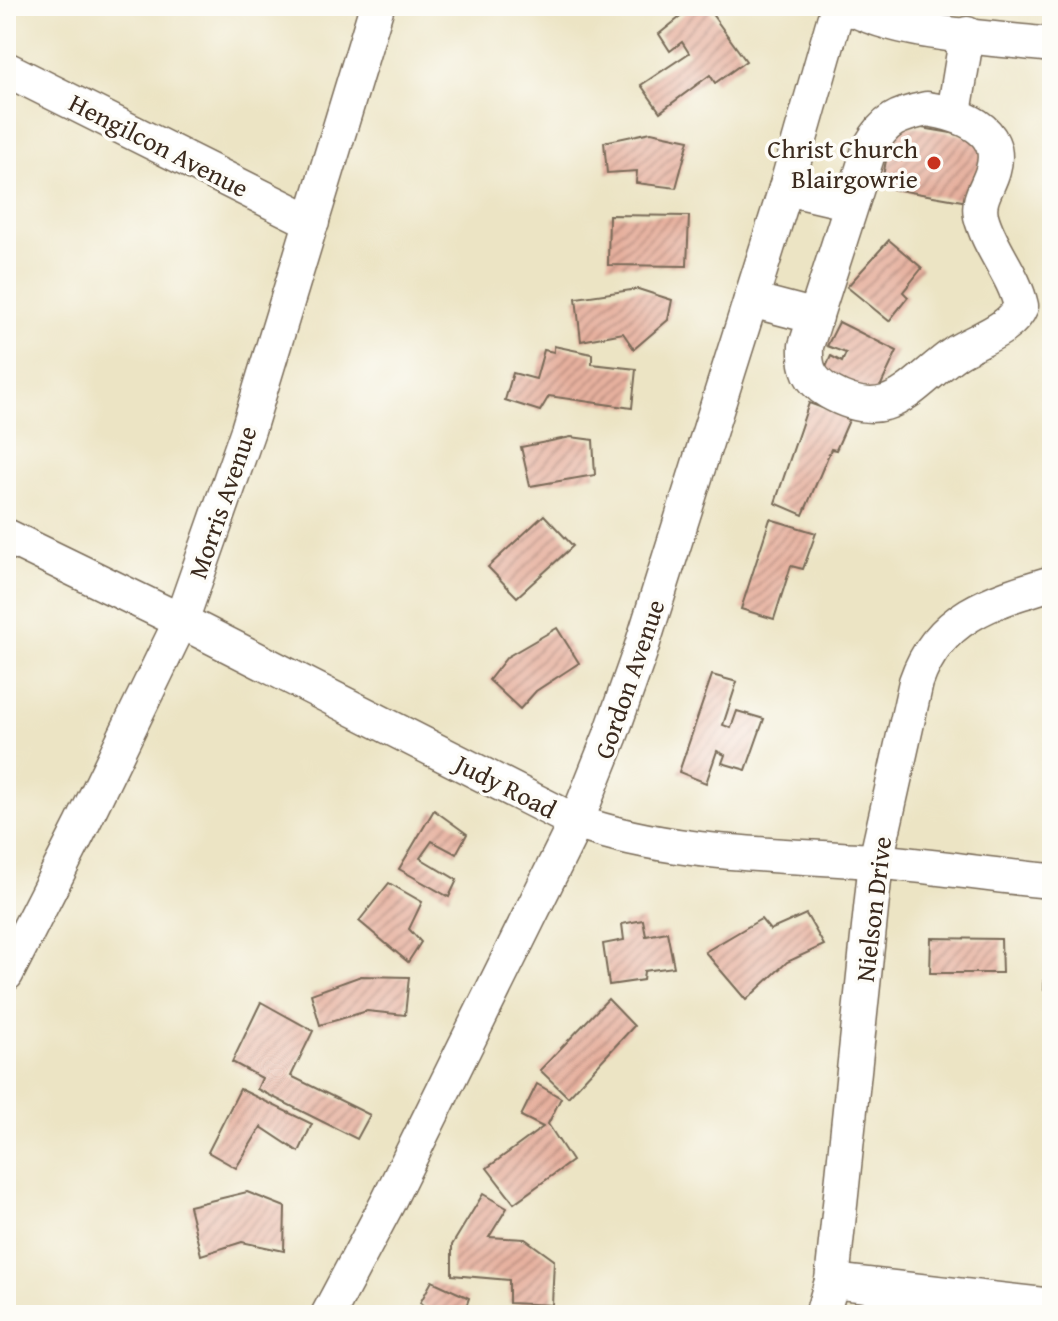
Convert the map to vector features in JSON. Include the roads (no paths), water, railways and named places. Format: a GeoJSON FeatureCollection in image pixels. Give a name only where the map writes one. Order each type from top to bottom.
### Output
{"type":"FeatureCollection","features":[{"type":"Feature","properties":{"kind":"street","name":"Morris Avenue"},"geometry":{"type":"LineString","coordinates":[[6,974],[181,621],[248,430],[377,6]]}},
{"type":"Feature","properties":{"kind":"street","name":"Gordon Avenue"},"geometry":{"type":"LineString","coordinates":[[328,1315],[388,1202],[576,822],[640,652],[786,188],[838,6]]}},
{"type":"Feature","properties":{"kind":"street"},"geometry":{"type":"LineString","coordinates":[[847,6],[878,20],[911,28],[1052,45]]}},
{"type":"Feature","properties":{"kind":"street"},"geometry":{"type":"LineString","coordinates":[[954,113],[967,34]]}},
{"type":"Feature","properties":{"kind":"street","name":"Hengilcon Avenue"},"geometry":{"type":"LineString","coordinates":[[6,69],[312,222]]}},
{"type":"Feature","properties":{"kind":"street"},"geometry":{"type":"LineString","coordinates":[[927,109],[954,113],[977,126],[993,145],[996,157],[993,172],[983,192],[981,215],[1019,297],[1021,306],[1018,314],[1012,321],[945,361],[892,402],[877,407],[864,406],[838,397],[810,377],[805,365],[806,346],[870,147],[880,129],[892,119],[927,109]]}},
{"type":"Feature","properties":{"kind":"street"},"geometry":{"type":"LineString","coordinates":[[786,188],[851,203]]}},
{"type":"Feature","properties":{"kind":"street"},"geometry":{"type":"LineString","coordinates":[[751,300],[816,317]]}},
{"type":"Feature","properties":{"kind":"street","name":"Judy Road"},"geometry":{"type":"LineString","coordinates":[[6,536],[181,621],[576,822],[618,836],[661,844],[876,861],[1052,881]]}},
{"type":"Feature","properties":{"kind":"street","name":"Nielson Drive"},"geometry":{"type":"LineString","coordinates":[[822,1315],[832,1281],[876,861],[908,710],[922,664],[946,630],[968,615],[998,600],[1052,583]]}},
{"type":"Feature","properties":{"kind":"street"},"geometry":{"type":"LineString","coordinates":[[832,1281],[1052,1306]]}},
{"type":"Feature","properties":{"kind":"place","name":"Christ Church Blairgowrie"},"geometry":{"type":"Point","coordinates":[934,163]}}]}
